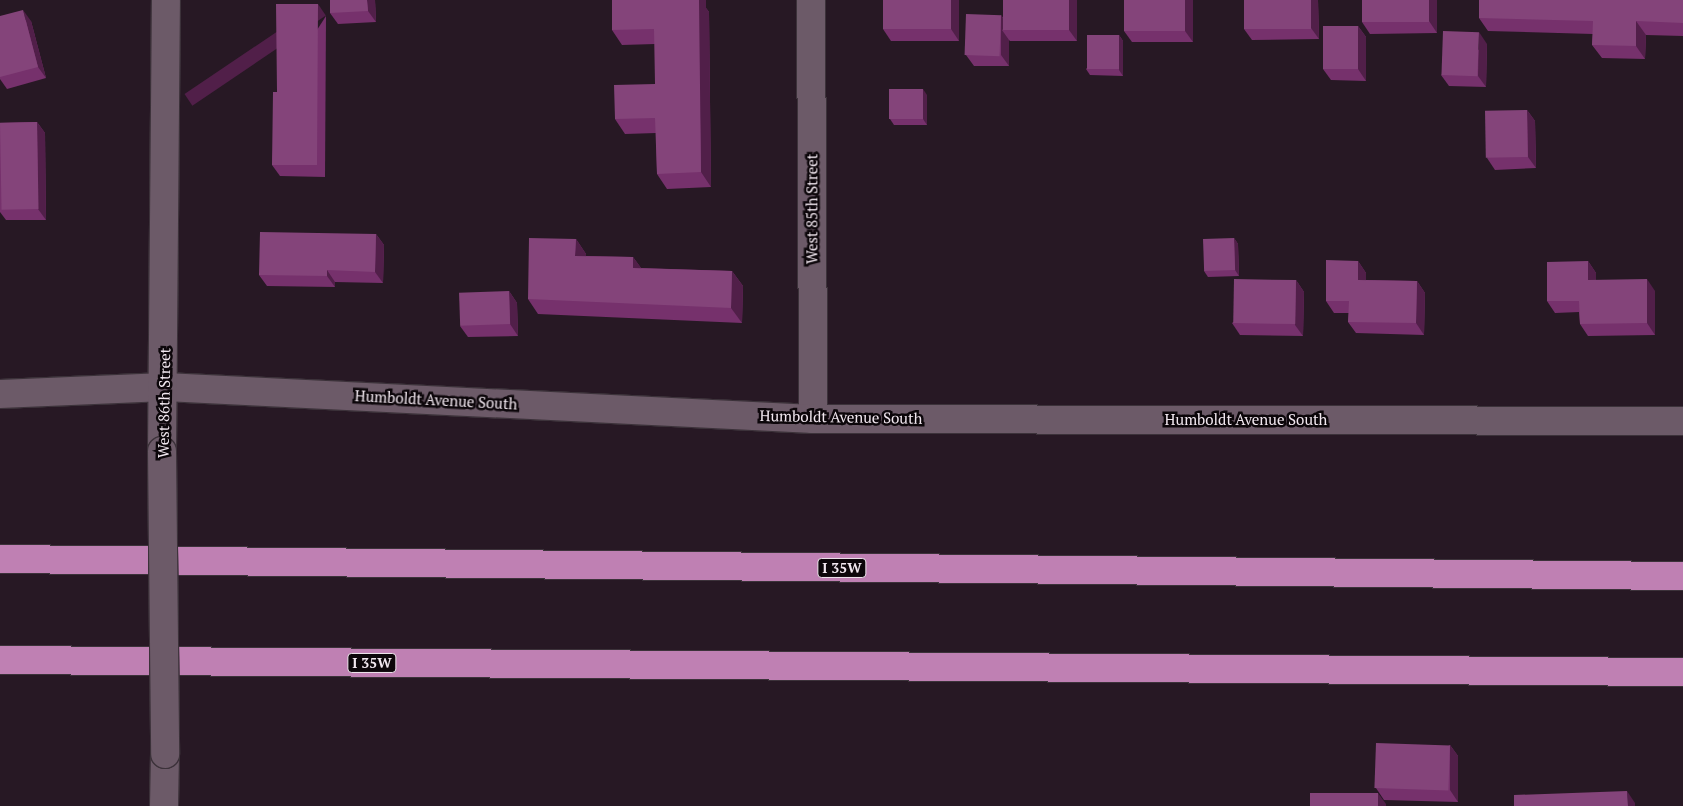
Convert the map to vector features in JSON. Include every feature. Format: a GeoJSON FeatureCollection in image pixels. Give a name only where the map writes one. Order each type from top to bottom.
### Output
{"type":"FeatureCollection","features":[{"type":"Feature","properties":{"kind":"highway","name":"I 35W"},"geometry":{"type":"LineString","coordinates":[[0,559],[1683,576]]}},
{"type":"Feature","properties":{"kind":"highway","name":"I 35W"},"geometry":{"type":"LineString","coordinates":[[0,660],[1683,672]]}},
{"type":"Feature","properties":{"kind":"street","name":"West 86th Street"},"geometry":{"type":"LineString","coordinates":[[164,806],[162,451],[165,387],[166,0]]}},
{"type":"Feature","properties":{"kind":"street","name":"West 85th Street"},"geometry":{"type":"LineString","coordinates":[[811,0],[813,418]]}},
{"type":"Feature","properties":{"kind":"street","name":"Humboldt Avenue South"},"geometry":{"type":"LineString","coordinates":[[0,394],[165,387],[813,418],[1683,421]]}},
{"type":"Feature","properties":{"kind":"building"},"geometry":{"type":"Polygon","coordinates":[[[330,0],[367,0],[368,11],[330,13],[330,0]]]}},
{"type":"Feature","properties":{"kind":"building"},"geometry":{"type":"Polygon","coordinates":[[[612,0],[699,0],[701,172],[657,174],[655,118],[615,119],[614,85],[655,84],[654,29],[612,30],[612,0]]]}},
{"type":"Feature","properties":{"kind":"building"},"geometry":{"type":"Polygon","coordinates":[[[883,0],[951,0],[951,29],[883,29],[883,0]]]}},
{"type":"Feature","properties":{"kind":"building"},"geometry":{"type":"Polygon","coordinates":[[[1003,0],[1069,0],[1069,30],[1003,30],[1003,0]]]}},
{"type":"Feature","properties":{"kind":"building"},"geometry":{"type":"Polygon","coordinates":[[[1124,0],[1185,0],[1185,31],[1124,31],[1124,0]]]}},
{"type":"Feature","properties":{"kind":"building"},"geometry":{"type":"Polygon","coordinates":[[[1244,0],[1311,0],[1311,29],[1244,29],[1244,0]]]}},
{"type":"Feature","properties":{"kind":"building"},"geometry":{"type":"Polygon","coordinates":[[[1362,0],[1429,0],[1429,22],[1362,22],[1362,0]]]}},
{"type":"Feature","properties":{"kind":"building"},"geometry":{"type":"Polygon","coordinates":[[[1479,0],[1683,0],[1683,23],[1636,21],[1636,46],[1592,45],[1593,21],[1479,18],[1479,0]]]}},
{"type":"Feature","properties":{"kind":"building"},"geometry":{"type":"Polygon","coordinates":[[[276,4],[318,4],[317,165],[272,165],[273,92],[277,92],[276,4]]]}},
{"type":"Feature","properties":{"kind":"building"},"geometry":{"type":"Polygon","coordinates":[[[23,10],[38,67],[0,77],[0,16],[23,10]]]}},
{"type":"Feature","properties":{"kind":"building"},"geometry":{"type":"Polygon","coordinates":[[[966,14],[1001,15],[1000,56],[965,55],[966,14]]]}},
{"type":"Feature","properties":{"kind":"building"},"geometry":{"type":"Polygon","coordinates":[[[1323,26],[1358,26],[1358,69],[1323,69],[1323,26]]]}},
{"type":"Feature","properties":{"kind":"building"},"geometry":{"type":"Polygon","coordinates":[[[1443,31],[1479,32],[1477,76],[1441,75],[1443,31]]]}},
{"type":"Feature","properties":{"kind":"building"},"geometry":{"type":"Polygon","coordinates":[[[1087,35],[1119,35],[1119,69],[1087,69],[1087,35]]]}},
{"type":"Feature","properties":{"kind":"building"},"geometry":{"type":"Polygon","coordinates":[[[889,89],[923,89],[923,119],[889,119],[889,89]]]}},
{"type":"Feature","properties":{"kind":"building"},"geometry":{"type":"Polygon","coordinates":[[[1527,110],[1528,157],[1486,158],[1485,111],[1527,110]]]}},
{"type":"Feature","properties":{"kind":"building"},"geometry":{"type":"Polygon","coordinates":[[[37,122],[39,209],[2,210],[0,123],[37,122]]]}},
{"type":"Feature","properties":{"kind":"building"},"geometry":{"type":"Polygon","coordinates":[[[260,232],[376,234],[375,272],[327,270],[327,276],[259,275],[260,232]]]}},
{"type":"Feature","properties":{"kind":"building"},"geometry":{"type":"Polygon","coordinates":[[[529,238],[576,239],[575,256],[633,257],[633,268],[732,271],[731,308],[528,299],[529,238]]]}},
{"type":"Feature","properties":{"kind":"building"},"geometry":{"type":"Polygon","coordinates":[[[1234,238],[1235,270],[1204,271],[1203,239],[1234,238]]]}},
{"type":"Feature","properties":{"kind":"building"},"geometry":{"type":"Polygon","coordinates":[[[1326,260],[1358,261],[1358,280],[1417,281],[1416,323],[1348,322],[1349,301],[1326,301],[1326,260]]]}},
{"type":"Feature","properties":{"kind":"building"},"geometry":{"type":"Polygon","coordinates":[[[1588,261],[1588,280],[1647,279],[1647,323],[1580,324],[1579,301],[1547,301],[1547,262],[1588,261]]]}},
{"type":"Feature","properties":{"kind":"building"},"geometry":{"type":"Polygon","coordinates":[[[1234,279],[1296,280],[1295,324],[1233,323],[1234,279]]]}},
{"type":"Feature","properties":{"kind":"building"},"geometry":{"type":"Polygon","coordinates":[[[509,291],[510,324],[460,326],[459,293],[509,291]]]}},
{"type":"Feature","properties":{"kind":"building"},"geometry":{"type":"Polygon","coordinates":[[[1376,743],[1450,746],[1448,791],[1374,788],[1376,743]]]}},
{"type":"Feature","properties":{"kind":"building"},"geometry":{"type":"Polygon","coordinates":[[[1627,791],[1628,806],[1514,806],[1514,795],[1627,791]]]}},
{"type":"Feature","properties":{"kind":"building"},"geometry":{"type":"Polygon","coordinates":[[[1310,793],[1378,793],[1378,806],[1310,806],[1310,793]]]}}]}
